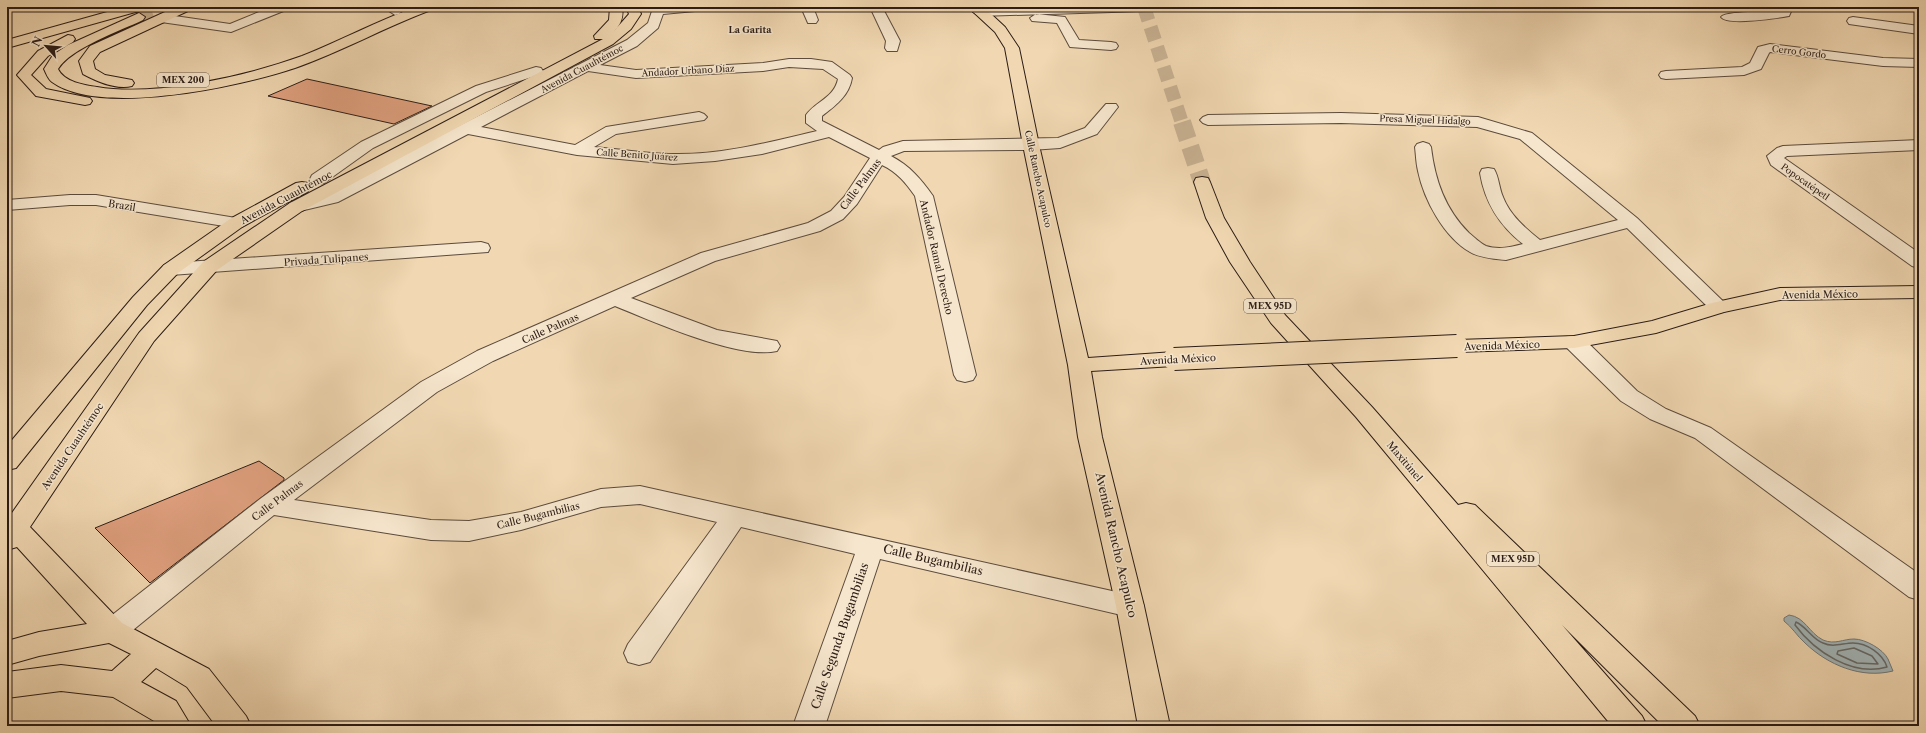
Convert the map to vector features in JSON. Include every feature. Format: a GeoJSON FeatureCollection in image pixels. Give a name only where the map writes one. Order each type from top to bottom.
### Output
{"type":"FeatureCollection","features":[{"type":"Feature","properties":{"kind":"main road"},"geometry":{"type":"LineString","coordinates":[[7,36],[94,7]]}},
{"type":"Feature","properties":{"kind":"main road","name":"MEX 200"},"geometry":{"type":"LineString","coordinates":[[186,7],[95,49],[86,61],[88,71],[101,78],[129,83],[166,82],[202,78],[274,61],[400,8]]}},
{"type":"Feature","properties":{"kind":"main road"},"geometry":{"type":"LineString","coordinates":[[132,11],[51,47],[36,58],[24,75],[41,93],[74,100],[132,100],[179,97],[220,90],[298,68],[333,54],[359,35],[405,14],[427,7]]}},
{"type":"Feature","properties":{"kind":"main road","name":"Avenida Cuauhtémoc"},"geometry":{"type":"LineString","coordinates":[[7,462],[140,301],[171,268],[236,223],[318,179],[536,71],[599,37],[614,25],[618,15],[616,7]]}},
{"type":"Feature","properties":{"kind":"main road","name":"Avenida Cuauhtémoc"},"geometry":{"type":"LineString","coordinates":[[12,534],[146,337],[210,266],[247,239],[296,207],[614,39],[629,25],[635,14],[632,7]]}},
{"type":"Feature","properties":{"kind":"main road"},"geometry":{"type":"LineString","coordinates":[[7,44],[132,11]]}},
{"type":"Feature","properties":{"kind":"main road","name":"MEX 200"},"geometry":{"type":"LineString","coordinates":[[132,11],[58,58],[51,69],[56,78],[72,87],[93,92],[159,92],[203,86],[248,77],[289,65],[359,35]]}},
{"type":"Feature","properties":{"kind":"main road","name":"Calle Rancho Acapulco"},"geometry":{"type":"LineString","coordinates":[[980,12],[1000,30],[1012,48],[1031,145],[1079,365]]}},
{"type":"Feature","properties":{"kind":"main road"},"geometry":{"type":"LineString","coordinates":[[7,44],[26,42],[44,43],[51,47]]}},
{"type":"Feature","properties":{"kind":"main road","name":"Maxitúnel"},"geometry":{"type":"LineString","coordinates":[[1202,182],[1215,218],[1240,262],[1278,319],[1364,412],[1631,726]]}},
{"type":"Feature","properties":{"kind":"main road","name":"Avenida México"},"geometry":{"type":"LineString","coordinates":[[1079,365],[1174,359],[1574,342],[1656,327],[1718,307],[1780,294],[1919,292]]}},
{"type":"Feature","properties":{"kind":"main road","name":"Avenida Rancho Acapulco"},"geometry":{"type":"LineString","coordinates":[[1079,365],[1090,437],[1130,606],[1154,726]]}},
{"type":"Feature","properties":{"kind":"main road","name":"MEX 95D"},"geometry":{"type":"LineString","coordinates":[[1364,412],[1671,716]]}},
{"type":"Feature","properties":{"kind":"main road"},"geometry":{"type":"LineString","coordinates":[[12,534],[112,631],[153,652],[198,678],[235,726]]}},
{"type":"Feature","properties":{"kind":"main road"},"geometry":{"type":"LineString","coordinates":[[7,653],[39,644],[112,631]]}},
{"type":"Feature","properties":{"kind":"main road"},"geometry":{"type":"LineString","coordinates":[[118,685],[153,652]]}},
{"type":"Feature","properties":{"kind":"main road"},"geometry":{"type":"LineString","coordinates":[[7,685],[61,678],[118,685],[164,712],[175,726]]}},
{"type":"Feature","properties":{"kind":"main road"},"geometry":{"type":"LineString","coordinates":[[1671,716],[1684,726]]}},
{"type":"Feature","properties":{"kind":"street"},"geometry":{"type":"LineString","coordinates":[[161,18],[231,28],[282,7]]}},
{"type":"Feature","properties":{"kind":"street"},"geometry":{"type":"LineString","coordinates":[[657,9],[695,7]]}},
{"type":"Feature","properties":{"kind":"street"},"geometry":{"type":"LineString","coordinates":[[807,7],[812,20]]}},
{"type":"Feature","properties":{"kind":"street"},"geometry":{"type":"LineString","coordinates":[[876,7],[893,40],[892,48]]}},
{"type":"Feature","properties":{"kind":"street"},"geometry":{"type":"LineString","coordinates":[[980,12],[1144,7]]}},
{"type":"Feature","properties":{"kind":"street"},"geometry":{"type":"LineString","coordinates":[[1727,17],[1769,16],[1785,13],[1787,7]]}},
{"type":"Feature","properties":{"kind":"street","name":"Avenida Cuauhtémoc"},"geometry":{"type":"LineString","coordinates":[[296,207],[332,198],[632,42],[654,25],[657,9]]}},
{"type":"Feature","properties":{"kind":"street"},"geometry":{"type":"LineString","coordinates":[[980,12],[1061,20],[1075,44],[1111,46]]}},
{"type":"Feature","properties":{"kind":"street"},"geometry":{"type":"LineString","coordinates":[[1853,22],[1919,30]]}},
{"type":"Feature","properties":{"kind":"street","name":"Cerro Gordo"},"geometry":{"type":"LineString","coordinates":[[1666,75],[1744,71],[1756,66],[1763,50],[1770,48],[1883,62],[1919,63]]}},
{"type":"Feature","properties":{"kind":"street","name":"Andador Urbano Díaz"},"geometry":{"type":"LineString","coordinates":[[586,67],[636,74],[763,67],[789,63],[827,65],[845,78],[844,86]]}},
{"type":"Feature","properties":{"kind":"street","name":"Andador Ramal Derecho"},"geometry":{"type":"LineString","coordinates":[[844,86],[835,98],[814,115],[814,123],[897,166],[912,178],[924,196],[965,376]]}},
{"type":"Feature","properties":{"kind":"street","name":"Calle Palmas"},"geometry":{"type":"LineString","coordinates":[[112,631],[269,505],[429,387],[485,356],[615,300],[708,257],[814,227],[837,215],[851,200],[872,166],[889,150],[903,146],[1031,145],[1060,143],[1091,131],[1111,106]]}},
{"type":"Feature","properties":{"kind":"street"},"geometry":{"type":"LineString","coordinates":[[577,150],[612,130],[699,117]]}},
{"type":"Feature","properties":{"kind":"street","name":"Presa Miguel Hidalgo"},"geometry":{"type":"LineString","coordinates":[[1208,120],[1341,118],[1452,120],[1478,122],[1526,136],[1631,222],[1718,307]]}},
{"type":"Feature","properties":{"kind":"street","name":"Calle Benito Juárez"},"geometry":{"type":"LineString","coordinates":[[467,129],[577,150],[673,159],[762,149],[830,132]]}},
{"type":"Feature","properties":{"kind":"street","name":"Popocatépetl"},"geometry":{"type":"LineString","coordinates":[[1919,144],[1783,150],[1775,156],[1777,162],[1919,262]]}},
{"type":"Feature","properties":{"kind":"street"},"geometry":{"type":"LineString","coordinates":[[1423,147],[1426,171],[1435,196],[1449,222],[1476,248],[1487,252],[1506,254],[1631,222]]}},
{"type":"Feature","properties":{"kind":"street"},"geometry":{"type":"LineString","coordinates":[[1488,173],[1490,187],[1497,206],[1513,228],[1537,246]]}},
{"type":"Feature","properties":{"kind":"street","name":"Brazil"},"geometry":{"type":"LineString","coordinates":[[7,205],[70,200],[96,200],[236,223]]}},
{"type":"Feature","properties":{"kind":"street","name":"Privada Tulipanes"},"geometry":{"type":"LineString","coordinates":[[171,268],[481,248]]}},
{"type":"Feature","properties":{"kind":"street"},"geometry":{"type":"LineString","coordinates":[[615,300],[695,329],[734,341],[769,346]]}},
{"type":"Feature","properties":{"kind":"street"},"geometry":{"type":"LineString","coordinates":[[1574,342],[1629,396],[1658,414],[1702,433],[1919,589]]}},
{"type":"Feature","properties":{"kind":"street","name":"Calle Bugambilias"},"geometry":{"type":"LineString","coordinates":[[269,505],[431,530],[469,530],[521,521],[601,498],[640,494],[1130,606]]}},
{"type":"Feature","properties":{"kind":"street"},"geometry":{"type":"LineString","coordinates":[[639,653],[734,516]]}},
{"type":"Feature","properties":{"kind":"street","name":"Calle Segunda Bugambilias"},"geometry":{"type":"LineString","coordinates":[[809,726],[871,546]]}},
{"type":"Feature","properties":{"kind":"water"},"geometry":{"type":"Polygon","coordinates":[[[1789,615],[1799,619],[1823,640],[1831,642],[1858,639],[1873,645],[1886,655],[1893,671],[1869,673],[1835,664],[1814,651],[1784,621],[1784,618],[1789,615]]]}},
{"type":"Feature","properties":{"kind":"building"},"geometry":{"type":"Polygon","coordinates":[[[307,79],[432,106],[394,124],[268,96],[307,79]]]}},
{"type":"Feature","properties":{"kind":"building"},"geometry":{"type":"Polygon","coordinates":[[[259,461],[284,478],[284,480],[150,583],[95,528],[259,461]]]}},
{"type":"Feature","properties":{"kind":"tunnel"},"geometry":{"type":"LineString","coordinates":[[139,17],[163,7]]}},
{"type":"Feature","properties":{"kind":"tunnel"},"geometry":{"type":"LineString","coordinates":[[1144,7],[1182,123]]}},
{"type":"Feature","properties":{"kind":"tunnel"},"geometry":{"type":"LineString","coordinates":[[1182,122],[1202,182]]}},
{"type":"Feature","properties":{"kind":"district","name":"La Garita"},"geometry":{"type":"Point","coordinates":[750,30]}}]}
